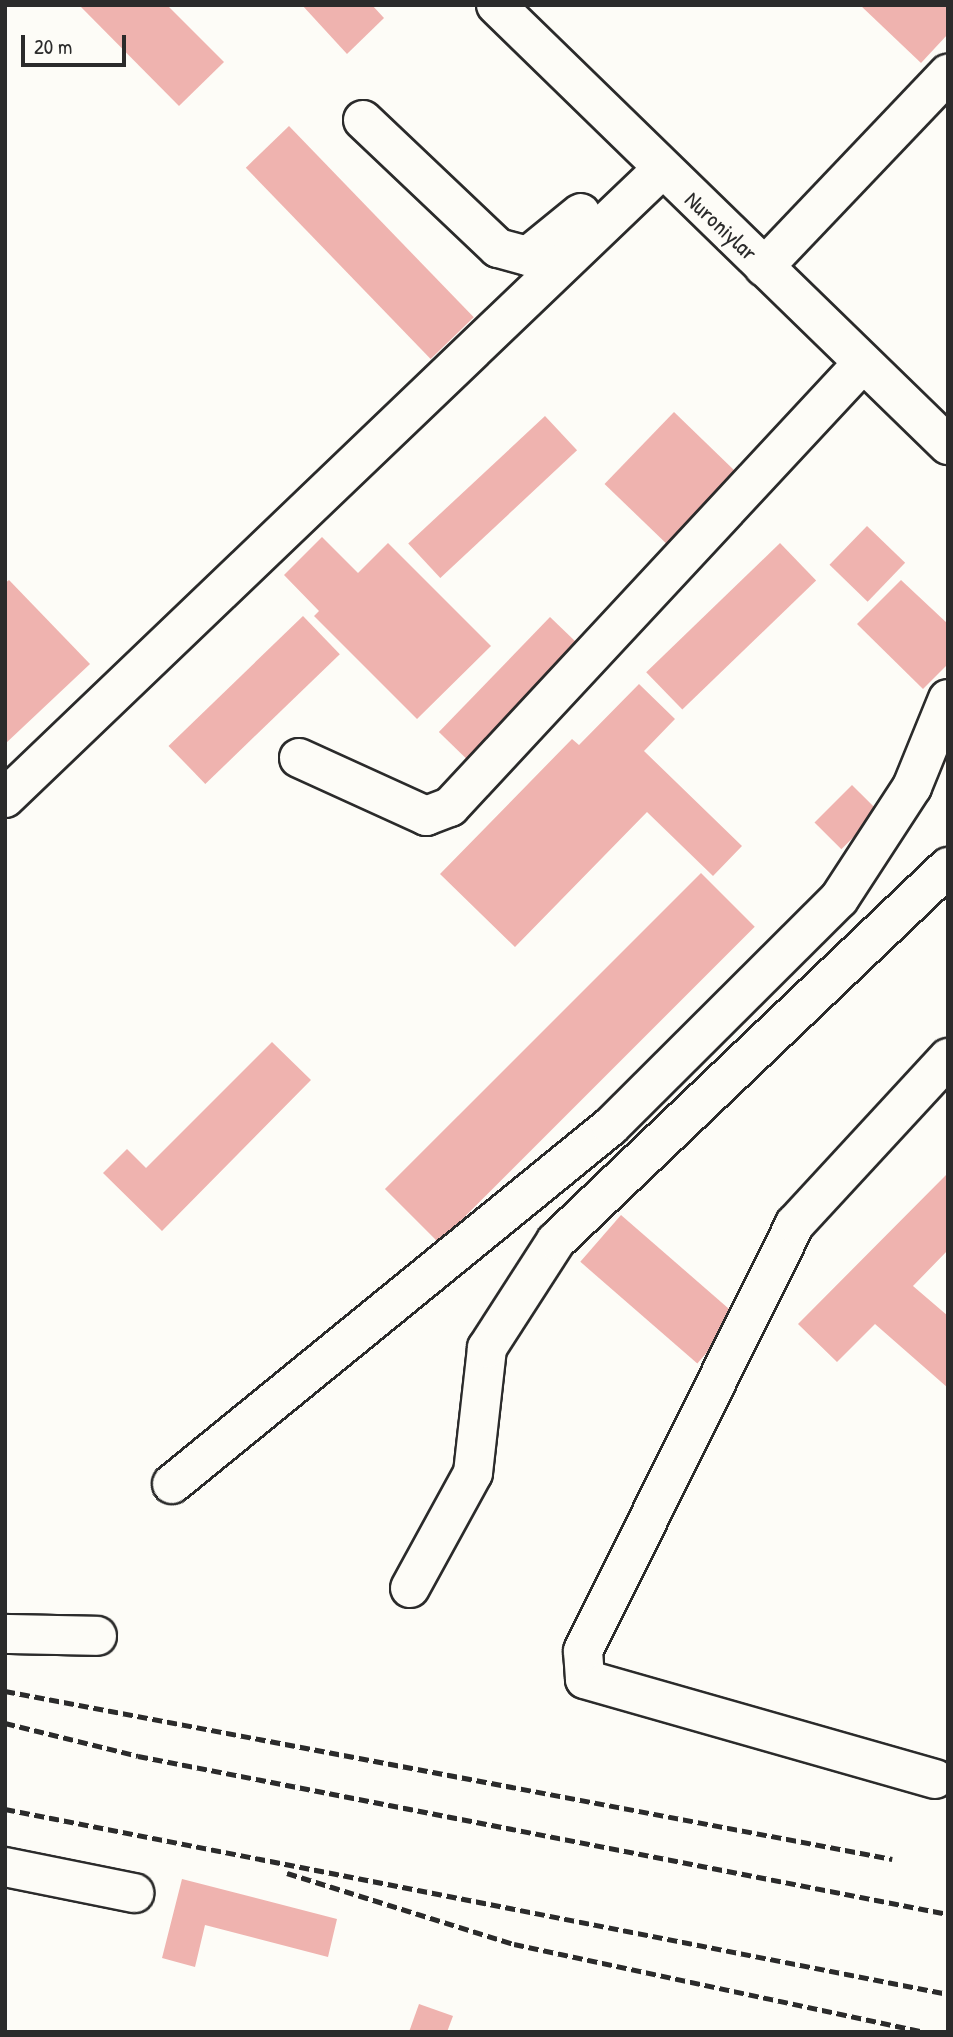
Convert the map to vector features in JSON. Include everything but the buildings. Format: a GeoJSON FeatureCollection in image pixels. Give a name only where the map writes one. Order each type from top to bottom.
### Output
{"type":"FeatureCollection","features":[{"type":"Feature","properties":{"kind":"main road","name":"Nuroniylar"},"geometry":{"type":"LineString","coordinates":[[496,5],[651,160],[948,445]]}},
{"type":"Feature","properties":{"kind":"main road"},"geometry":{"type":"LineString","coordinates":[[764,267],[948,74]]}},
{"type":"Feature","properties":{"kind":"main road"},"geometry":{"type":"LineString","coordinates":[[363,120],[498,248],[528,256],[561,234],[651,160]]}},
{"type":"Feature","properties":{"kind":"main road"},"geometry":{"type":"LineString","coordinates":[[5,798],[651,160]]}},
{"type":"Feature","properties":{"kind":"main road"},"geometry":{"type":"LineString","coordinates":[[299,758],[426,816],[450,807],[862,364]]}},
{"type":"Feature","properties":{"kind":"main road"},"geometry":{"type":"LineString","coordinates":[[172,1484],[611,1126],[839,899],[912,787],[948,699]]}},
{"type":"Feature","properties":{"kind":"main road"},"geometry":{"type":"LineString","coordinates":[[410,1588],[472,1474],[487,1348],[556,1241],[948,867]]}},
{"type":"Feature","properties":{"kind":"main road"},"geometry":{"type":"LineString","coordinates":[[935,1779],[584,1679],[583,1651],[795,1224],[948,1058]]}},
{"type":"Feature","properties":{"kind":"main road"},"geometry":{"type":"LineString","coordinates":[[5,1634],[97,1636]]}},
{"type":"Feature","properties":{"kind":"main road"},"geometry":{"type":"LineString","coordinates":[[5,1867],[134,1893]]}},
{"type":"Feature","properties":{"kind":"railway"},"geometry":{"type":"LineString","coordinates":[[5,1691],[892,1859]]}},
{"type":"Feature","properties":{"kind":"railway"},"geometry":{"type":"LineString","coordinates":[[5,1723],[138,1756],[948,1914]]}},
{"type":"Feature","properties":{"kind":"railway"},"geometry":{"type":"LineString","coordinates":[[5,1809],[948,1994]]}},
{"type":"Feature","properties":{"kind":"railway"},"geometry":{"type":"LineString","coordinates":[[287,1873],[514,1944],[925,2032]]}}]}
